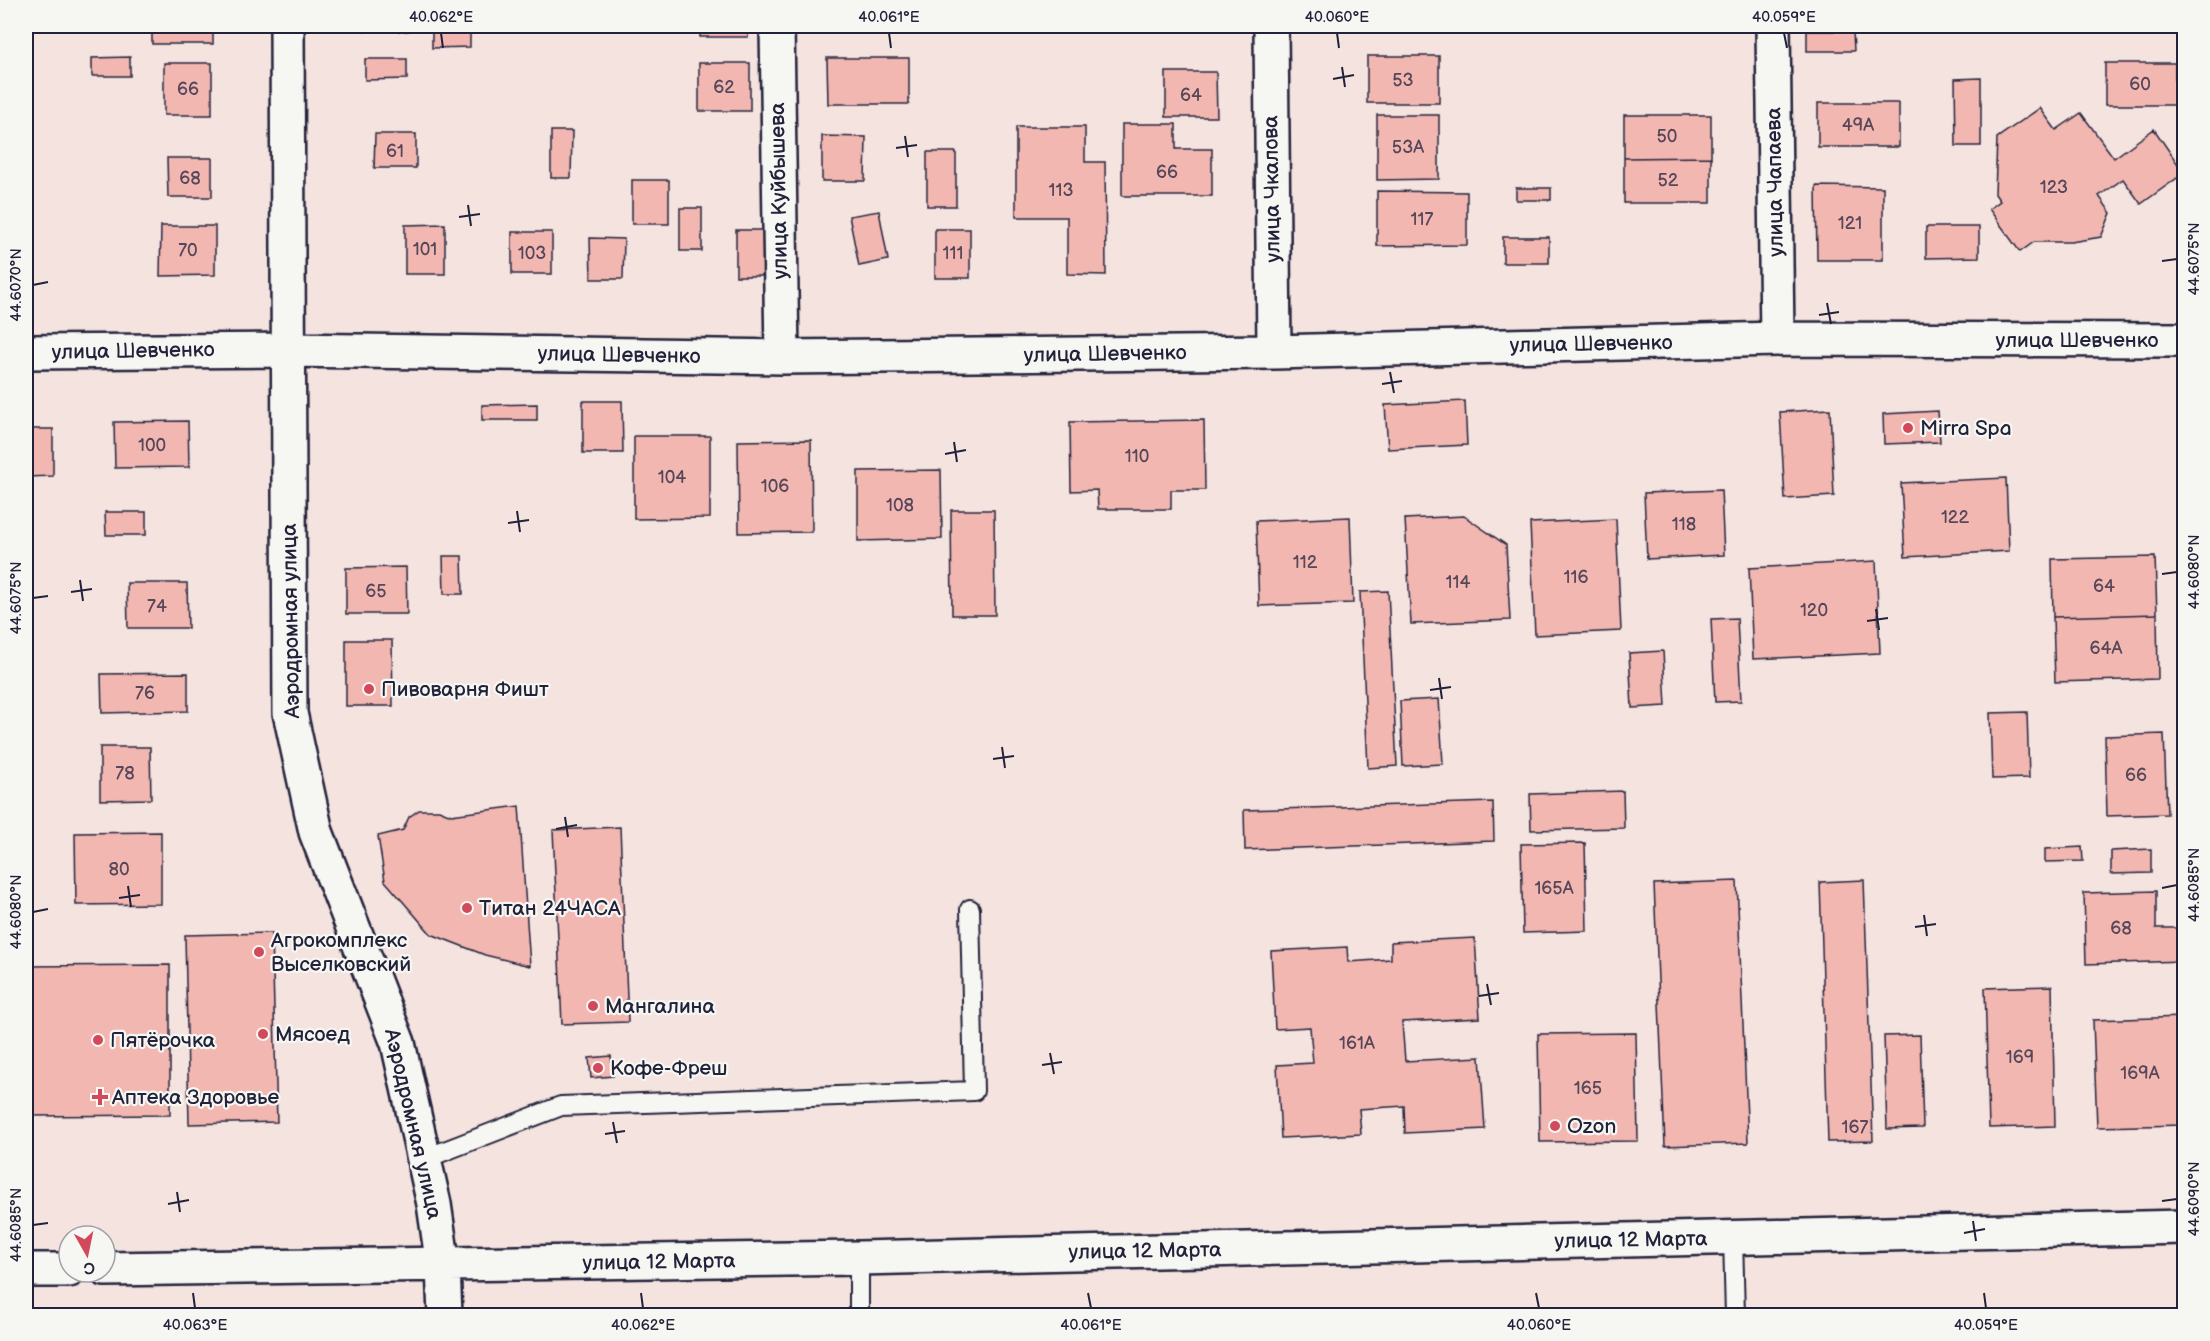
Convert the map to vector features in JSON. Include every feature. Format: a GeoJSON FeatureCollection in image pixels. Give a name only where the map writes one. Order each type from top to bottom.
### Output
{"type":"FeatureCollection","features":[{"type":"Feature","properties":{"kind":"street","name":"Аэродромная улица"},"geometry":{"type":"LineString","coordinates":[[287,26],[290,713],[316,832],[398,1043],[424,1159],[443,1266]]}},
{"type":"Feature","properties":{"kind":"street","name":"улица Куйбышева"},"geometry":{"type":"LineString","coordinates":[[777,26],[782,357]]}},
{"type":"Feature","properties":{"kind":"street","name":"улица Чкалова"},"geometry":{"type":"LineString","coordinates":[[1270,26],[1274,352]]}},
{"type":"Feature","properties":{"kind":"street","name":"улица Чапаева"},"geometry":{"type":"LineString","coordinates":[[1773,26],[1777,339]]}},
{"type":"Feature","properties":{"kind":"street","name":"улица Шевченко"},"geometry":{"type":"LineString","coordinates":[[26,352],[288,350],[782,357],[1274,352],[1777,339],[2184,340]]}},
{"type":"Feature","properties":{"kind":"street","name":"улица 12 Марта"},"geometry":{"type":"LineString","coordinates":[[117,1269],[443,1266],[859,1258],[2184,1227]]}},
{"type":"Feature","properties":{"kind":"street"},"geometry":{"type":"LineString","coordinates":[[443,1266],[445,1316]]}},
{"type":"Feature","properties":{"kind":"street"},"geometry":{"type":"LineString","coordinates":[[26,1270],[57,1270]]}},
{"type":"Feature","properties":{"kind":"lane"},"geometry":{"type":"LineString","coordinates":[[424,1159],[561,1106],[974,1091],[970,909]]}},
{"type":"Feature","properties":{"kind":"lane"},"geometry":{"type":"LineString","coordinates":[[1733,1237],[1735,1316]]}},
{"type":"Feature","properties":{"kind":"lane"},"geometry":{"type":"LineString","coordinates":[[859,1258],[859,1316]]}},
{"type":"Feature","properties":{"kind":"building"},"geometry":{"type":"Polygon","coordinates":[[[152,26],[213,26],[213,44],[152,44],[152,26]]]}},
{"type":"Feature","properties":{"kind":"building"},"geometry":{"type":"Polygon","coordinates":[[[365,26],[408,26],[408,31],[365,31],[365,26]]]}},
{"type":"Feature","properties":{"kind":"building"},"geometry":{"type":"Polygon","coordinates":[[[432,26],[470,26],[470,47],[432,48],[432,26]]]}},
{"type":"Feature","properties":{"kind":"building"},"geometry":{"type":"Polygon","coordinates":[[[700,26],[748,26],[748,37],[700,37],[700,26]]]}},
{"type":"Feature","properties":{"kind":"building"},"geometry":{"type":"Polygon","coordinates":[[[1122,26],[1181,26],[1181,29],[1122,29],[1122,26]]]}},
{"type":"Feature","properties":{"kind":"building"},"geometry":{"type":"Polygon","coordinates":[[[1807,31],[1853,31],[1854,51],[1807,51],[1807,31]]]}},
{"type":"Feature","properties":{"kind":"building"},"geometry":{"type":"Polygon","coordinates":[[[1367,56],[1439,56],[1439,103],[1367,103],[1367,56]]]}},
{"type":"Feature","properties":{"kind":"building"},"geometry":{"type":"Polygon","coordinates":[[[130,57],[130,76],[92,76],[92,58],[130,57]]]}},
{"type":"Feature","properties":{"kind":"building"},"geometry":{"type":"Polygon","coordinates":[[[827,58],[909,58],[909,104],[828,104],[827,58]]]}},
{"type":"Feature","properties":{"kind":"building"},"geometry":{"type":"Polygon","coordinates":[[[365,59],[407,59],[407,79],[365,80],[365,59]]]}},
{"type":"Feature","properties":{"kind":"building"},"geometry":{"type":"Polygon","coordinates":[[[164,63],[212,63],[212,115],[164,115],[164,63]]]}},
{"type":"Feature","properties":{"kind":"building"},"geometry":{"type":"Polygon","coordinates":[[[699,63],[750,63],[750,111],[699,111],[699,63]]]}},
{"type":"Feature","properties":{"kind":"building"},"geometry":{"type":"Polygon","coordinates":[[[2105,63],[2175,63],[2175,105],[2105,105],[2105,63]]]}},
{"type":"Feature","properties":{"kind":"building"},"geometry":{"type":"Polygon","coordinates":[[[1166,72],[1216,72],[1217,117],[1166,117],[1166,72]]]}},
{"type":"Feature","properties":{"kind":"building"},"geometry":{"type":"Polygon","coordinates":[[[1981,78],[1981,146],[1956,146],[1955,79],[1981,78]]]}},
{"type":"Feature","properties":{"kind":"building"},"geometry":{"type":"Polygon","coordinates":[[[1818,103],[1899,103],[1899,147],[1818,147],[1818,103]]]}},
{"type":"Feature","properties":{"kind":"building"},"geometry":{"type":"Polygon","coordinates":[[[2040,108],[2056,130],[2081,113],[2114,158],[2154,129],[2184,173],[2141,204],[2123,179],[2099,196],[2111,213],[2101,237],[2071,242],[2034,242],[2020,252],[1989,209],[2000,201],[1995,194],[1997,138],[2040,108]]]}},
{"type":"Feature","properties":{"kind":"building"},"geometry":{"type":"Polygon","coordinates":[[[1377,115],[1439,115],[1439,179],[1377,180],[1377,115]]]}},
{"type":"Feature","properties":{"kind":"building"},"geometry":{"type":"Polygon","coordinates":[[[1624,115],[1711,115],[1711,157],[1624,158],[1624,115]]]}},
{"type":"Feature","properties":{"kind":"building"},"geometry":{"type":"Polygon","coordinates":[[[1122,124],[1176,124],[1176,149],[1212,149],[1212,196],[1122,196],[1122,124]]]}},
{"type":"Feature","properties":{"kind":"building"},"geometry":{"type":"Polygon","coordinates":[[[1016,127],[1085,127],[1085,162],[1105,162],[1106,275],[1067,274],[1067,217],[1016,217],[1016,127]]]}},
{"type":"Feature","properties":{"kind":"building"},"geometry":{"type":"Polygon","coordinates":[[[551,131],[572,131],[571,178],[551,178],[551,131]]]}},
{"type":"Feature","properties":{"kind":"building"},"geometry":{"type":"Polygon","coordinates":[[[375,134],[416,134],[416,168],[374,168],[375,134]]]}},
{"type":"Feature","properties":{"kind":"building"},"geometry":{"type":"Polygon","coordinates":[[[822,136],[866,137],[865,181],[822,181],[822,136]]]}},
{"type":"Feature","properties":{"kind":"building"},"geometry":{"type":"Polygon","coordinates":[[[927,152],[956,152],[956,206],[927,206],[927,152]]]}},
{"type":"Feature","properties":{"kind":"building"},"geometry":{"type":"Polygon","coordinates":[[[1711,157],[1711,203],[1624,203],[1624,158],[1711,157]]]}},
{"type":"Feature","properties":{"kind":"building"},"geometry":{"type":"Polygon","coordinates":[[[167,158],[212,158],[212,197],[168,197],[167,158]]]}},
{"type":"Feature","properties":{"kind":"building"},"geometry":{"type":"Polygon","coordinates":[[[632,180],[669,180],[669,224],[632,224],[632,180]]]}},
{"type":"Feature","properties":{"kind":"building"},"geometry":{"type":"Polygon","coordinates":[[[1816,186],[1883,187],[1883,260],[1817,260],[1816,186]]]}},
{"type":"Feature","properties":{"kind":"building"},"geometry":{"type":"Polygon","coordinates":[[[1516,188],[1551,188],[1551,200],[1516,200],[1516,188]]]}},
{"type":"Feature","properties":{"kind":"building"},"geometry":{"type":"Polygon","coordinates":[[[1377,191],[1467,192],[1467,245],[1377,246],[1377,191]]]}},
{"type":"Feature","properties":{"kind":"building"},"geometry":{"type":"Polygon","coordinates":[[[680,208],[702,208],[702,251],[680,251],[680,208]]]}},
{"type":"Feature","properties":{"kind":"building"},"geometry":{"type":"Polygon","coordinates":[[[879,211],[888,260],[859,266],[849,216],[879,211]]]}},
{"type":"Feature","properties":{"kind":"building"},"geometry":{"type":"Polygon","coordinates":[[[445,224],[445,274],[405,274],[405,225],[445,224]]]}},
{"type":"Feature","properties":{"kind":"building"},"geometry":{"type":"Polygon","coordinates":[[[161,226],[215,226],[215,275],[160,276],[161,226]]]}},
{"type":"Feature","properties":{"kind":"building"},"geometry":{"type":"Polygon","coordinates":[[[1926,227],[1979,227],[1979,257],[1926,258],[1926,227]]]}},
{"type":"Feature","properties":{"kind":"building"},"geometry":{"type":"Polygon","coordinates":[[[935,229],[970,229],[970,278],[935,278],[935,229]]]}},
{"type":"Feature","properties":{"kind":"building"},"geometry":{"type":"Polygon","coordinates":[[[736,230],[769,230],[769,276],[736,276],[736,230]]]}},
{"type":"Feature","properties":{"kind":"building"},"geometry":{"type":"Polygon","coordinates":[[[512,232],[552,232],[552,274],[512,274],[512,232]]]}},
{"type":"Feature","properties":{"kind":"building"},"geometry":{"type":"Polygon","coordinates":[[[1503,237],[1549,237],[1549,263],[1503,263],[1503,237]]]}},
{"type":"Feature","properties":{"kind":"building"},"geometry":{"type":"Polygon","coordinates":[[[590,238],[624,239],[623,279],[591,279],[590,238]]]}},
{"type":"Feature","properties":{"kind":"building"},"geometry":{"type":"Polygon","coordinates":[[[583,401],[622,401],[623,453],[583,453],[583,401]]]}},
{"type":"Feature","properties":{"kind":"building"},"geometry":{"type":"Polygon","coordinates":[[[1465,401],[1467,445],[1388,449],[1385,405],[1465,401]]]}},
{"type":"Feature","properties":{"kind":"building"},"geometry":{"type":"Polygon","coordinates":[[[537,404],[537,420],[482,420],[482,405],[537,404]]]}},
{"type":"Feature","properties":{"kind":"building"},"geometry":{"type":"Polygon","coordinates":[[[1830,409],[1834,496],[1785,499],[1780,412],[1830,409]]]}},
{"type":"Feature","properties":{"kind":"building"},"geometry":{"type":"Polygon","coordinates":[[[1938,411],[1940,442],[1884,444],[1883,414],[1938,411]]]}},
{"type":"Feature","properties":{"kind":"building"},"geometry":{"type":"Polygon","coordinates":[[[1204,420],[1205,490],[1171,490],[1171,509],[1098,509],[1097,490],[1071,491],[1070,422],[1204,420]]]}},
{"type":"Feature","properties":{"kind":"building"},"geometry":{"type":"Polygon","coordinates":[[[188,421],[189,467],[115,468],[114,422],[188,421]]]}},
{"type":"Feature","properties":{"kind":"building"},"geometry":{"type":"Polygon","coordinates":[[[26,429],[53,429],[53,476],[26,477],[26,429]]]}},
{"type":"Feature","properties":{"kind":"building"},"geometry":{"type":"Polygon","coordinates":[[[634,436],[710,436],[710,518],[634,519],[634,436]]]}},
{"type":"Feature","properties":{"kind":"building"},"geometry":{"type":"Polygon","coordinates":[[[811,440],[812,532],[739,533],[738,441],[811,440]]]}},
{"type":"Feature","properties":{"kind":"building"},"geometry":{"type":"Polygon","coordinates":[[[941,470],[942,539],[858,541],[858,471],[941,470]]]}},
{"type":"Feature","properties":{"kind":"building"},"geometry":{"type":"Polygon","coordinates":[[[2006,478],[2009,551],[1905,557],[1901,483],[2006,478]]]}},
{"type":"Feature","properties":{"kind":"building"},"geometry":{"type":"Polygon","coordinates":[[[1721,490],[1724,555],[1647,559],[1644,493],[1721,490]]]}},
{"type":"Feature","properties":{"kind":"building"},"geometry":{"type":"Polygon","coordinates":[[[951,510],[994,510],[995,615],[952,615],[951,510]]]}},
{"type":"Feature","properties":{"kind":"building"},"geometry":{"type":"Polygon","coordinates":[[[105,512],[146,512],[146,535],[106,535],[105,512]]]}},
{"type":"Feature","properties":{"kind":"building"},"geometry":{"type":"Polygon","coordinates":[[[1464,516],[1506,545],[1510,620],[1411,624],[1405,519],[1464,516]]]}},
{"type":"Feature","properties":{"kind":"building"},"geometry":{"type":"Polygon","coordinates":[[[1350,517],[1353,603],[1259,606],[1256,521],[1350,517]]]}},
{"type":"Feature","properties":{"kind":"building"},"geometry":{"type":"Polygon","coordinates":[[[1616,519],[1621,631],[1535,635],[1530,523],[1616,519]]]}},
{"type":"Feature","properties":{"kind":"building"},"geometry":{"type":"Polygon","coordinates":[[[443,556],[462,556],[463,594],[444,594],[443,556]]]}},
{"type":"Feature","properties":{"kind":"building"},"geometry":{"type":"Polygon","coordinates":[[[2155,557],[2157,614],[2053,617],[2052,559],[2155,557]]]}},
{"type":"Feature","properties":{"kind":"building"},"geometry":{"type":"Polygon","coordinates":[[[1876,561],[1880,653],[1753,659],[1749,568],[1876,561]]]}},
{"type":"Feature","properties":{"kind":"building"},"geometry":{"type":"Polygon","coordinates":[[[406,567],[407,614],[346,614],[346,568],[406,567]]]}},
{"type":"Feature","properties":{"kind":"building"},"geometry":{"type":"Polygon","coordinates":[[[127,583],[187,583],[188,628],[128,628],[127,583]]]}},
{"type":"Feature","properties":{"kind":"building"},"geometry":{"type":"Polygon","coordinates":[[[1388,591],[1397,766],[1368,768],[1360,592],[1388,591]]]}},
{"type":"Feature","properties":{"kind":"building"},"geometry":{"type":"Polygon","coordinates":[[[2157,614],[2158,679],[2055,682],[2053,617],[2157,614]]]}},
{"type":"Feature","properties":{"kind":"building"},"geometry":{"type":"Polygon","coordinates":[[[1737,618],[1741,701],[1715,702],[1711,619],[1737,618]]]}},
{"type":"Feature","properties":{"kind":"building"},"geometry":{"type":"Polygon","coordinates":[[[346,640],[392,640],[393,706],[346,706],[346,640]]]}},
{"type":"Feature","properties":{"kind":"building"},"geometry":{"type":"Polygon","coordinates":[[[1663,651],[1666,706],[1632,708],[1629,653],[1663,651]]]}},
{"type":"Feature","properties":{"kind":"building"},"geometry":{"type":"Polygon","coordinates":[[[188,673],[188,711],[102,713],[101,674],[188,673]]]}},
{"type":"Feature","properties":{"kind":"building"},"geometry":{"type":"Polygon","coordinates":[[[1439,699],[1443,764],[1403,766],[1400,701],[1439,699]]]}},
{"type":"Feature","properties":{"kind":"building"},"geometry":{"type":"Polygon","coordinates":[[[2027,712],[2029,778],[1992,779],[1990,713],[2027,712]]]}},
{"type":"Feature","properties":{"kind":"building"},"geometry":{"type":"Polygon","coordinates":[[[2164,734],[2167,814],[2107,816],[2105,736],[2164,734]]]}},
{"type":"Feature","properties":{"kind":"building"},"geometry":{"type":"Polygon","coordinates":[[[100,747],[150,747],[151,799],[100,800],[100,747]]]}},
{"type":"Feature","properties":{"kind":"building"},"geometry":{"type":"Polygon","coordinates":[[[1623,791],[1624,828],[1531,830],[1530,794],[1623,791]]]}},
{"type":"Feature","properties":{"kind":"building"},"geometry":{"type":"Polygon","coordinates":[[[1493,802],[1494,841],[1245,850],[1244,810],[1493,802]]]}},
{"type":"Feature","properties":{"kind":"building","name":"Титан 24ЧАСА"},"geometry":{"type":"Polygon","coordinates":[[[519,806],[530,966],[485,955],[431,934],[385,881],[378,836],[403,830],[409,817],[419,810],[439,810],[451,815],[519,806]]]}},
{"type":"Feature","properties":{"kind":"building"},"geometry":{"type":"Polygon","coordinates":[[[620,827],[628,1022],[562,1024],[553,830],[620,827]]]}},
{"type":"Feature","properties":{"kind":"building"},"geometry":{"type":"Polygon","coordinates":[[[161,832],[161,904],[76,905],[75,833],[161,832]]]}},
{"type":"Feature","properties":{"kind":"building"},"geometry":{"type":"Polygon","coordinates":[[[1585,843],[1587,931],[1523,933],[1521,844],[1585,843]]]}},
{"type":"Feature","properties":{"kind":"building"},"geometry":{"type":"Polygon","coordinates":[[[2082,847],[2083,861],[2045,862],[2045,849],[2082,847]]]}},
{"type":"Feature","properties":{"kind":"building"},"geometry":{"type":"Polygon","coordinates":[[[2151,849],[2151,873],[2111,874],[2111,851],[2151,849]]]}},
{"type":"Feature","properties":{"kind":"building"},"geometry":{"type":"Polygon","coordinates":[[[1864,880],[1873,1141],[1828,1142],[1820,882],[1864,880]]]}},
{"type":"Feature","properties":{"kind":"building"},"geometry":{"type":"Polygon","coordinates":[[[1737,881],[1748,1143],[1665,1146],[1654,884],[1737,881]]]}},
{"type":"Feature","properties":{"kind":"building"},"geometry":{"type":"Polygon","coordinates":[[[2156,891],[2156,928],[2184,928],[2184,961],[2086,964],[2084,893],[2156,891]]]}},
{"type":"Feature","properties":{"kind":"building"},"geometry":{"type":"Polygon","coordinates":[[[272,933],[277,1122],[189,1124],[185,935],[272,933]]]}},
{"type":"Feature","properties":{"kind":"building"},"geometry":{"type":"Polygon","coordinates":[[[1475,938],[1480,1018],[1402,1022],[1405,1061],[1480,1057],[1485,1129],[1405,1133],[1404,1106],[1359,1109],[1361,1134],[1281,1138],[1277,1065],[1313,1063],[1310,1027],[1275,1029],[1271,951],[1347,947],[1348,962],[1391,959],[1391,942],[1475,938]]]}},
{"type":"Feature","properties":{"kind":"building","name":"Пятёрочка"},"geometry":{"type":"Polygon","coordinates":[[[170,965],[170,1115],[26,1116],[26,966],[170,965]]]}},
{"type":"Feature","properties":{"kind":"building"},"geometry":{"type":"Polygon","coordinates":[[[2052,986],[2055,1126],[1989,1128],[1985,988],[2052,986]]]}},
{"type":"Feature","properties":{"kind":"building"},"geometry":{"type":"Polygon","coordinates":[[[2184,1017],[2184,1125],[2097,1127],[2093,1020],[2184,1017]]]}},
{"type":"Feature","properties":{"kind":"building"},"geometry":{"type":"Polygon","coordinates":[[[1636,1033],[1638,1141],[1540,1142],[1538,1034],[1636,1033]]]}},
{"type":"Feature","properties":{"kind":"building"},"geometry":{"type":"Polygon","coordinates":[[[1920,1035],[1923,1128],[1887,1129],[1884,1036],[1920,1035]]]}},
{"type":"Feature","properties":{"kind":"building"},"geometry":{"type":"Polygon","coordinates":[[[611,1056],[613,1076],[591,1078],[589,1058],[611,1056]]]}},
{"type":"Feature","properties":{"kind":"place","name":"Mirra Spa"},"geometry":{"type":"Point","coordinates":[1908,428]}},
{"type":"Feature","properties":{"kind":"place","name":"Пивоварня Фишт"},"geometry":{"type":"Point","coordinates":[369,689]}},
{"type":"Feature","properties":{"kind":"place","name":"Титан 24ЧАСА"},"geometry":{"type":"Point","coordinates":[467,908]}},
{"type":"Feature","properties":{"kind":"place","name":"Агрокомплекс Выселковский"},"geometry":{"type":"Point","coordinates":[259,952]}},
{"type":"Feature","properties":{"kind":"place","name":"Мангалина"},"geometry":{"type":"Point","coordinates":[593,1006]}},
{"type":"Feature","properties":{"kind":"place","name":"Мясоед"},"geometry":{"type":"Point","coordinates":[263,1034]}},
{"type":"Feature","properties":{"kind":"place","name":"Пятёрочка"},"geometry":{"type":"Point","coordinates":[98,1040]}},
{"type":"Feature","properties":{"kind":"place","name":"Кофе-Фреш"},"geometry":{"type":"Point","coordinates":[598,1068]}},
{"type":"Feature","properties":{"kind":"place","name":"Аптека Здоровье"},"geometry":{"type":"Point","coordinates":[100,1097]}},
{"type":"Feature","properties":{"kind":"place","name":"Ozon"},"geometry":{"type":"Point","coordinates":[1555,1126]}}]}
